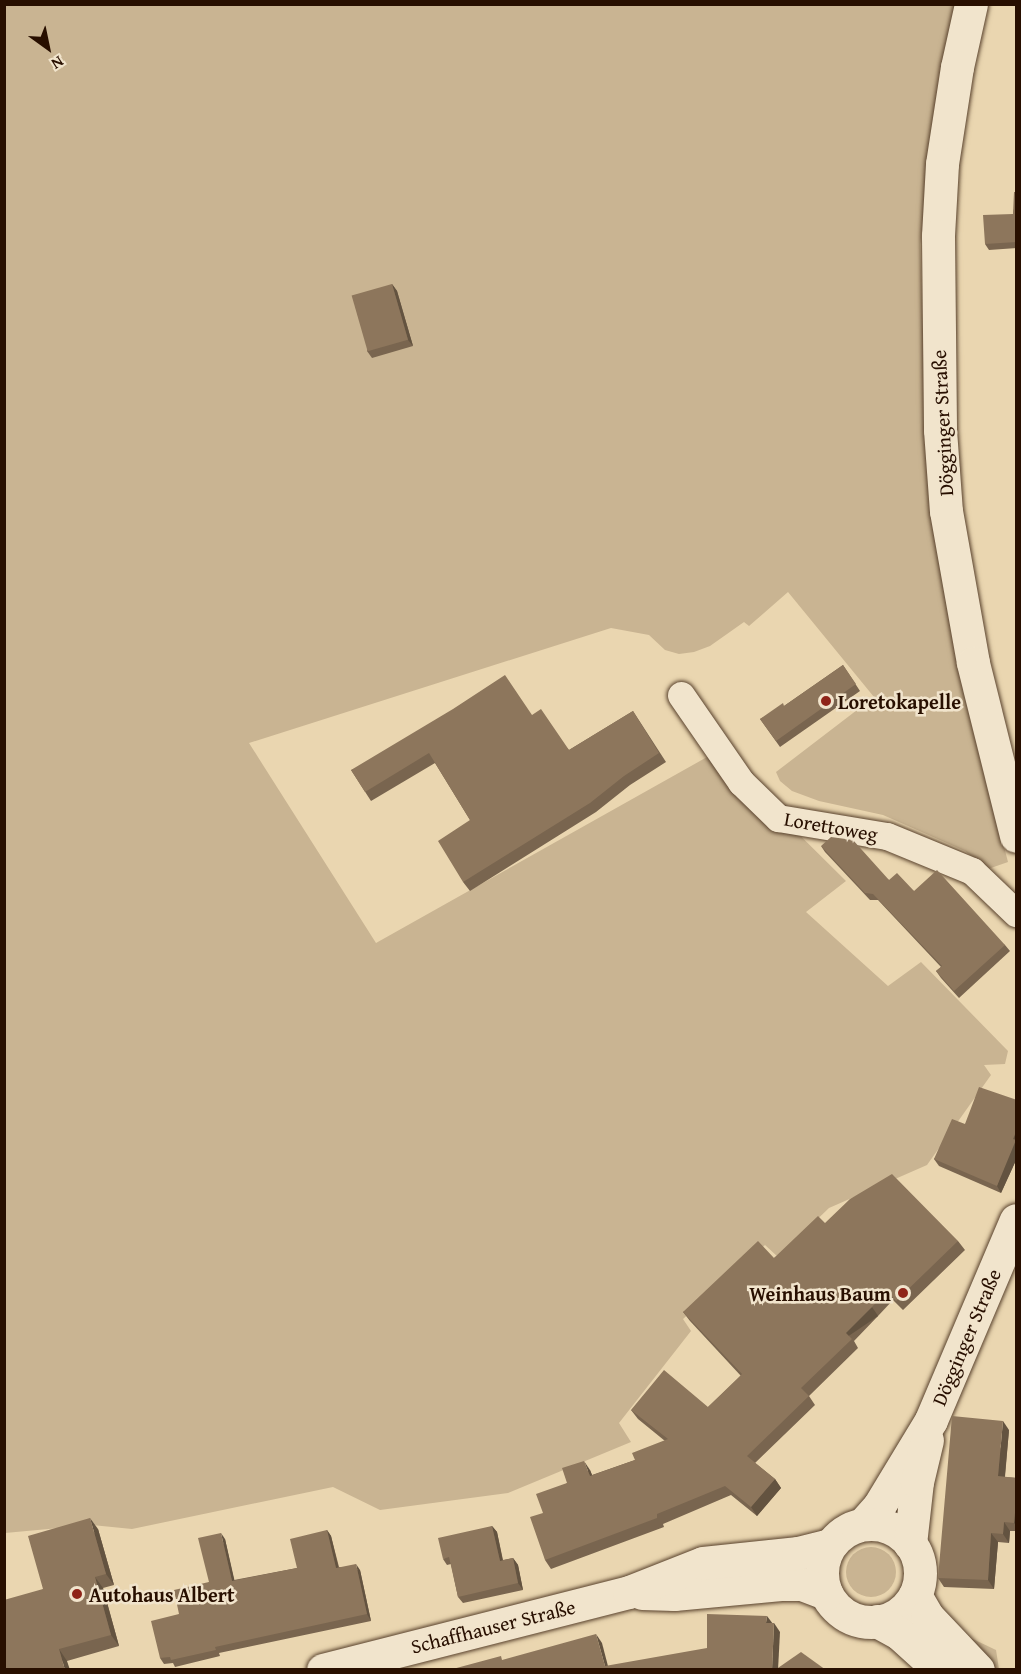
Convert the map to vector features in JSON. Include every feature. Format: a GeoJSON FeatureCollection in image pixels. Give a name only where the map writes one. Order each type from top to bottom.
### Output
{"type":"FeatureCollection","features":[{"type":"Feature","properties":{"kind":"main road","name":"Dögginger Straße"},"geometry":{"type":"LineString","coordinates":[[970,4],[957,67],[942,164],[938,236],[940,430],[946,512],[973,663],[1017,836]]}},
{"type":"Feature","properties":{"kind":"main road","name":"Dögginger Straße"},"geometry":{"type":"LineString","coordinates":[[863,1524],[879,1506],[931,1420],[1017,1220]]}},
{"type":"Feature","properties":{"kind":"main road","name":"Dögginger Straße"},"geometry":{"type":"LineString","coordinates":[[910,1544],[917,1482],[931,1420]]}},
{"type":"Feature","properties":{"kind":"main road"},"geometry":{"type":"LineString","coordinates":[[878,1621],[901,1611],[915,1594],[919,1570],[910,1544],[890,1528],[863,1524],[845,1531],[830,1545],[823,1563],[822,1576],[826,1593],[840,1611],[851,1618],[878,1621],[900,1634],[940,1670]]}},
{"type":"Feature","properties":{"kind":"main road","name":"Schaffhauser Straße"},"geometry":{"type":"LineString","coordinates":[[323,1670],[629,1592],[703,1563],[798,1553],[830,1545]]}},
{"type":"Feature","properties":{"kind":"main road","name":"Schaffhauser Straße"},"geometry":{"type":"LineString","coordinates":[[629,1592],[674,1594],[802,1584],[826,1593]]}},
{"type":"Feature","properties":{"kind":"main road"},"geometry":{"type":"LineString","coordinates":[[915,1594],[927,1616],[978,1670]]}},
{"type":"Feature","properties":{"kind":"street","name":"Lorettoweg"},"geometry":{"type":"LineString","coordinates":[[681,695],[741,782],[778,818],[887,836],[972,871],[1017,913]]}},
{"type":"Feature","properties":{"kind":"shaded area"},"geometry":{"type":"Polygon","coordinates":[[[5,5],[957,5],[931,160],[920,245],[929,506],[957,665],[1008,862],[988,869],[965,851],[883,815],[819,801],[792,791],[780,781],[776,772],[874,697],[788,592],[749,626],[744,622],[710,646],[694,652],[679,654],[665,650],[649,635],[611,628],[249,743],[376,943],[716,752],[846,881],[806,912],[888,986],[921,962],[1008,1051],[1005,1064],[984,1065],[991,1075],[927,1165],[829,1208],[778,1257],[765,1245],[683,1319],[691,1331],[619,1423],[631,1442],[508,1493],[380,1510],[333,1487],[132,1529],[92,1525],[5,1533],[5,5]]]}},
{"type":"Feature","properties":{"kind":"shaded area"},"geometry":{"type":"Polygon","coordinates":[[[866,1547],[876,1547],[889,1554],[896,1567],[896,1577],[889,1590],[876,1597],[866,1597],[857,1593],[850,1586],[846,1577],[846,1567],[850,1558],[857,1551],[866,1547]]]}},
{"type":"Feature","properties":{"kind":"shaded area"},"geometry":{"type":"Polygon","coordinates":[[[956,1631],[996,1650],[999,1669],[991,1669],[956,1631]]]}},
{"type":"Feature","properties":{"kind":"building"},"geometry":{"type":"Polygon","coordinates":[[[1014,192],[1017,192],[1017,242],[985,244],[983,215],[1013,214],[1014,192]]]}},
{"type":"Feature","properties":{"kind":"building"},"geometry":{"type":"Polygon","coordinates":[[[392,284],[408,340],[368,351],[352,296],[392,284]]]}},
{"type":"Feature","properties":{"kind":"building","name":"Loretokapelle"},"geometry":{"type":"Polygon","coordinates":[[[843,665],[856,684],[776,741],[760,719],[783,703],[784,706],[843,665]]]}},
{"type":"Feature","properties":{"kind":"building"},"geometry":{"type":"Polygon","coordinates":[[[505,675],[532,715],[541,709],[569,750],[633,711],[659,753],[624,776],[590,803],[463,882],[438,841],[470,820],[429,753],[365,792],[351,770],[505,675]]]}},
{"type":"Feature","properties":{"kind":"building"},"geometry":{"type":"Polygon","coordinates":[[[831,837],[853,840],[889,880],[897,873],[914,891],[937,870],[1005,945],[954,991],[936,971],[942,966],[873,894],[865,893],[821,846],[831,837]]]}},
{"type":"Feature","properties":{"kind":"building"},"geometry":{"type":"Polygon","coordinates":[[[979,1087],[1017,1100],[1017,1129],[1013,1139],[1016,1140],[997,1186],[934,1159],[952,1119],[965,1124],[979,1087]]]}},
{"type":"Feature","properties":{"kind":"building"},"geometry":{"type":"Polygon","coordinates":[[[892,1174],[958,1241],[896,1301],[887,1291],[846,1333],[852,1339],[801,1388],[809,1396],[747,1456],[775,1479],[751,1507],[725,1486],[657,1514],[657,1518],[545,1560],[530,1517],[543,1513],[536,1494],[567,1483],[562,1468],[584,1461],[590,1476],[635,1460],[632,1453],[668,1439],[631,1410],[664,1370],[708,1407],[742,1374],[683,1312],[758,1241],[774,1258],[818,1216],[825,1223],[850,1199],[892,1174]]]}},
{"type":"Feature","properties":{"kind":"building"},"geometry":{"type":"Polygon","coordinates":[[[952,1416],[1003,1421],[998,1476],[1017,1478],[1014,1523],[1004,1522],[1003,1534],[991,1533],[988,1580],[938,1578],[952,1416]]]}},
{"type":"Feature","properties":{"kind":"building","name":"Autohaus Albert"},"geometry":{"type":"Polygon","coordinates":[[[90,1518],[106,1574],[95,1577],[111,1635],[59,1649],[65,1670],[4,1670],[4,1600],[43,1589],[28,1536],[90,1518]]]}},
{"type":"Feature","properties":{"kind":"building"},"geometry":{"type":"Polygon","coordinates":[[[492,1526],[500,1561],[513,1558],[518,1583],[458,1597],[449,1557],[443,1559],[438,1538],[492,1526]]]}},
{"type":"Feature","properties":{"kind":"building"},"geometry":{"type":"Polygon","coordinates":[[[327,1530],[336,1568],[356,1564],[367,1614],[215,1647],[216,1650],[171,1660],[170,1657],[160,1658],[151,1621],[179,1614],[174,1590],[209,1582],[198,1538],[221,1533],[232,1581],[297,1568],[290,1539],[327,1530]]]}},
{"type":"Feature","properties":{"kind":"building"},"geometry":{"type":"Polygon","coordinates":[[[707,1614],[767,1616],[766,1623],[774,1623],[772,1670],[449,1670],[501,1656],[502,1660],[596,1634],[605,1666],[707,1648],[707,1614]]]}},
{"type":"Feature","properties":{"kind":"building"},"geometry":{"type":"Polygon","coordinates":[[[801,1652],[826,1670],[775,1670],[801,1652]]]}},
{"type":"Feature","properties":{"kind":"place","name":"Loretokapelle"},"geometry":{"type":"Point","coordinates":[826,701]}},
{"type":"Feature","properties":{"kind":"place","name":"Weinhaus Baum"},"geometry":{"type":"Point","coordinates":[903,1293]}},
{"type":"Feature","properties":{"kind":"place","name":"Autohaus Albert"},"geometry":{"type":"Point","coordinates":[77,1594]}}]}
